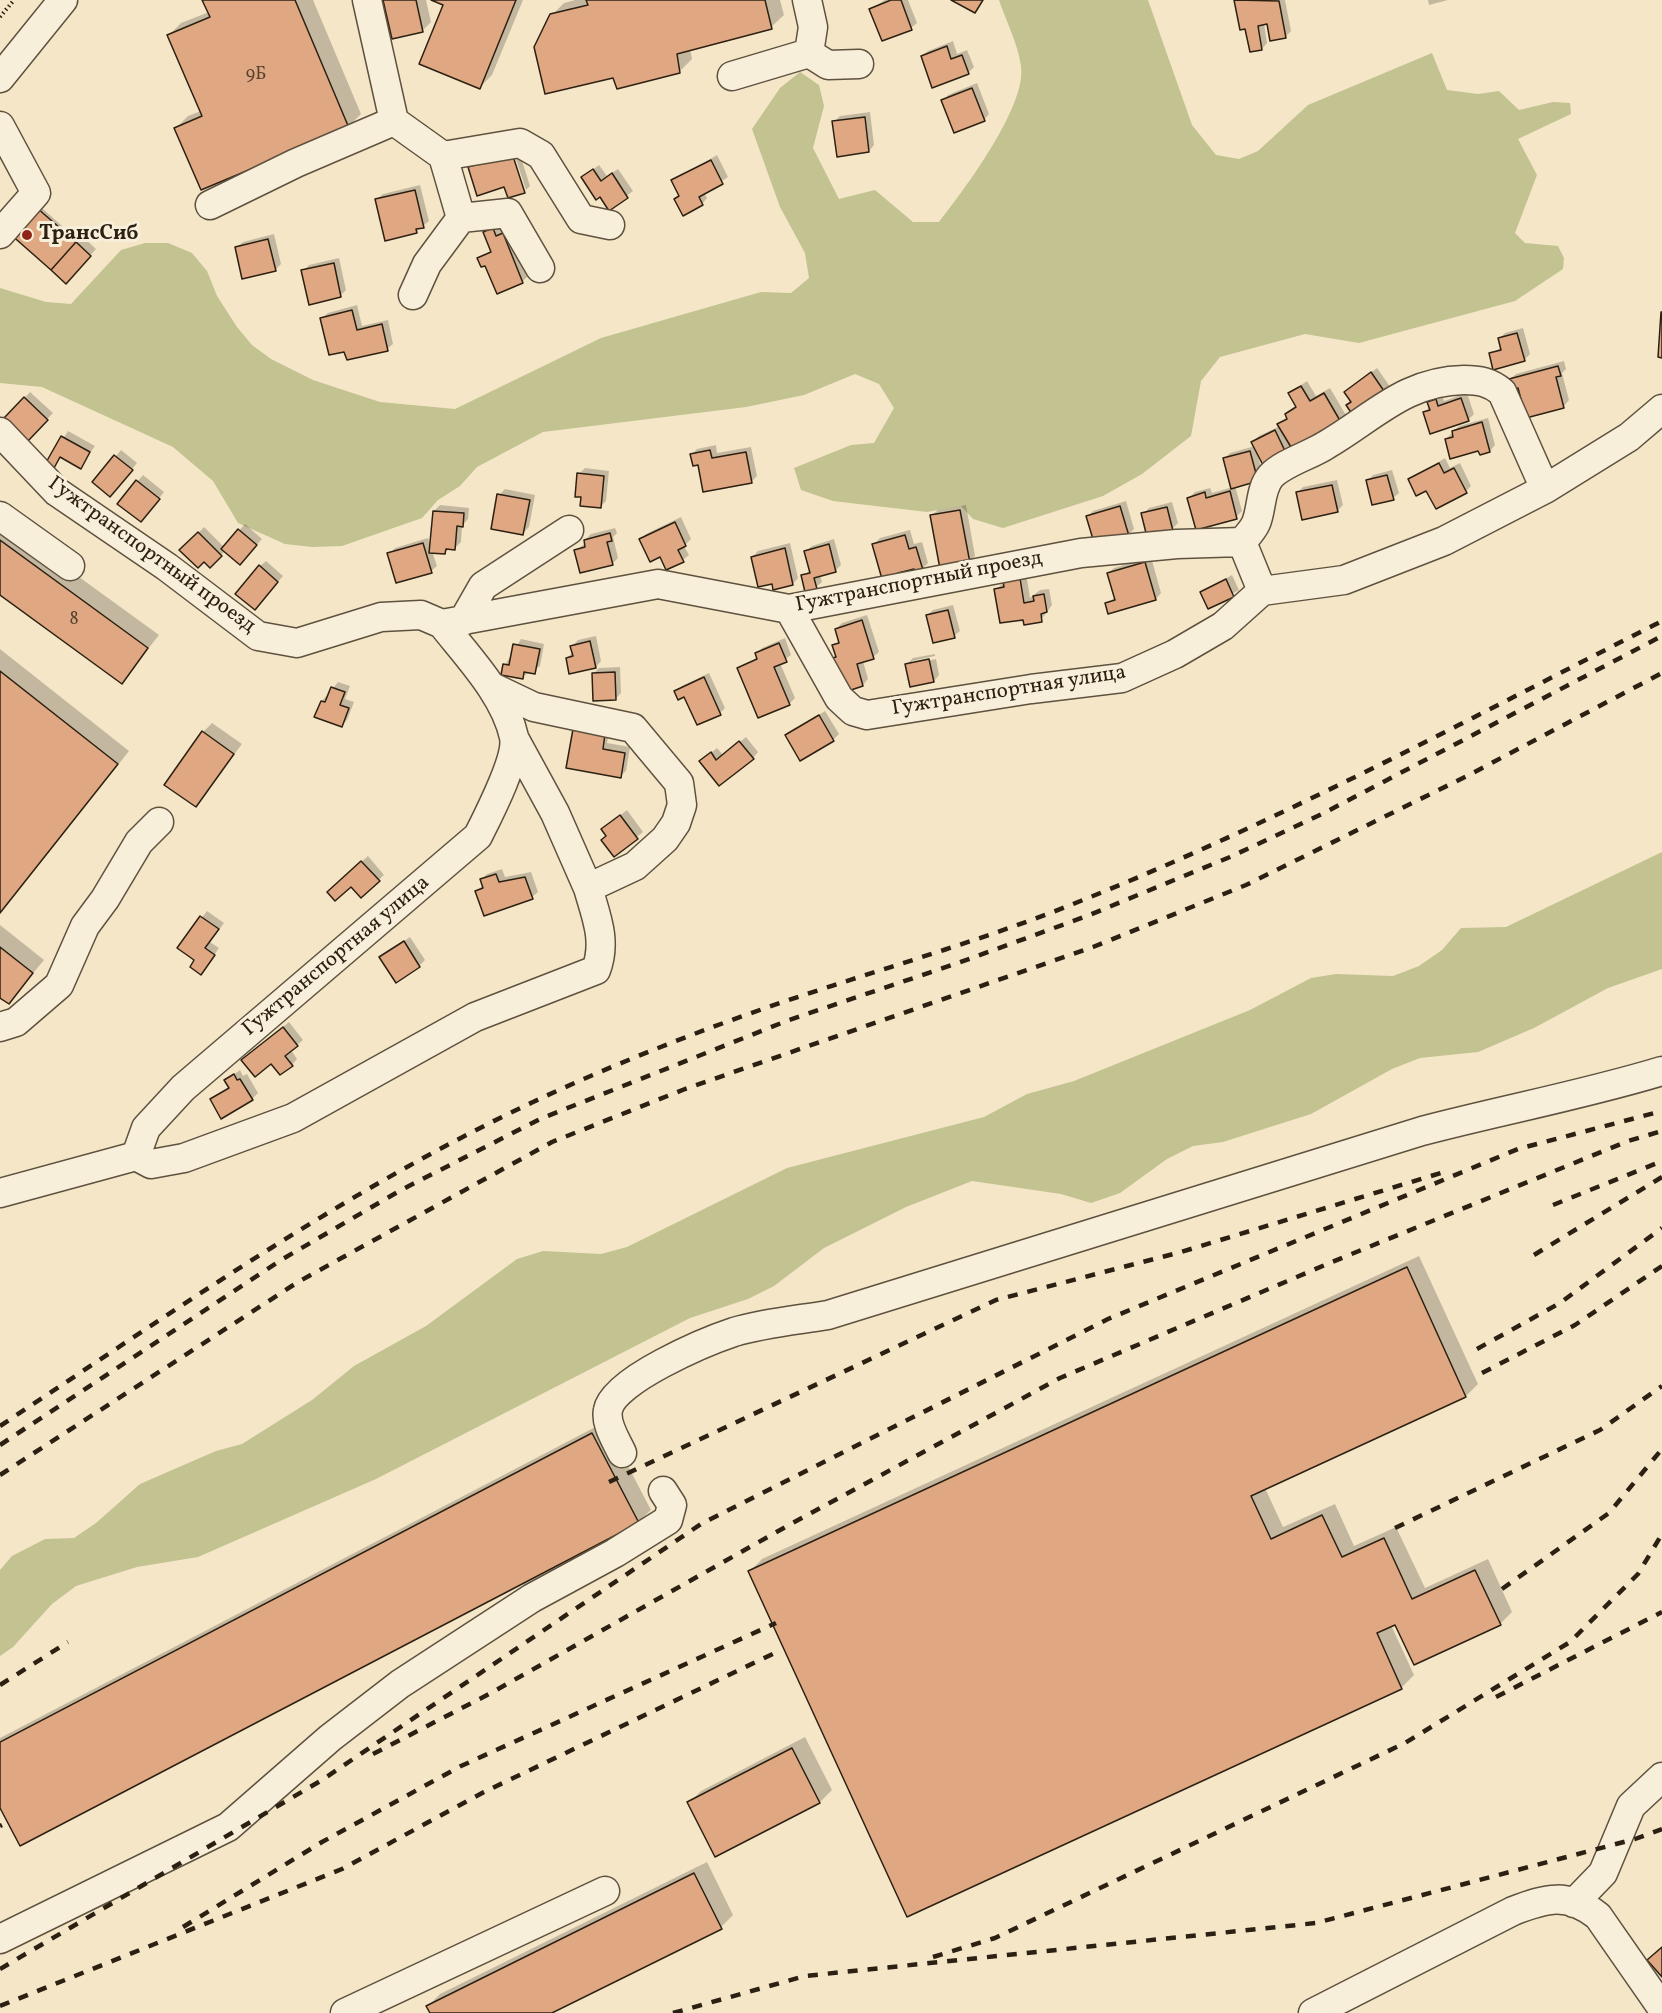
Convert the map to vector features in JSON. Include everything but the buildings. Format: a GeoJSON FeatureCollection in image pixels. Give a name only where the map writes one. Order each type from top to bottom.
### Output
{"type":"FeatureCollection","features":[{"type":"Feature","properties":{"kind":"street"},"geometry":{"type":"LineString","coordinates":[[0,78],[63,0]]}},
{"type":"Feature","properties":{"kind":"street"},"geometry":{"type":"LineString","coordinates":[[367,0],[394,121],[443,156],[461,218]]}},
{"type":"Feature","properties":{"kind":"street"},"geometry":{"type":"LineString","coordinates":[[807,0],[813,27],[809,53]]}},
{"type":"Feature","properties":{"kind":"street"},"geometry":{"type":"LineString","coordinates":[[732,76],[809,53],[828,65],[859,64]]}},
{"type":"Feature","properties":{"kind":"street"},"geometry":{"type":"LineString","coordinates":[[210,205],[296,163],[394,121]]}},
{"type":"Feature","properties":{"kind":"street"},"geometry":{"type":"LineString","coordinates":[[0,126],[36,193],[0,234]]}},
{"type":"Feature","properties":{"kind":"street"},"geometry":{"type":"LineString","coordinates":[[443,156],[520,143],[541,155],[581,219],[610,225]]}},
{"type":"Feature","properties":{"kind":"street"},"geometry":{"type":"LineString","coordinates":[[413,296],[427,264],[461,218],[508,213],[540,268]]}},
{"type":"Feature","properties":{"kind":"street"},"geometry":{"type":"LineString","coordinates":[[1545,489],[1502,392],[1492,384],[1475,380],[1441,382],[1420,386],[1402,394],[1328,444],[1275,473],[1264,488],[1255,525],[1242,542],[1262,591],[1344,580],[1444,541],[1545,489],[1629,437],[1662,409]]}},
{"type":"Feature","properties":{"kind":"street","name":"Гужтранспортный проезд"},"geometry":{"type":"LineString","coordinates":[[0,432],[57,492],[167,567],[258,636],[297,643],[381,617],[421,615],[453,623],[658,584],[789,609],[1081,553],[1242,542]]}},
{"type":"Feature","properties":{"kind":"street"},"geometry":{"type":"LineString","coordinates":[[0,516],[70,566]]}},
{"type":"Feature","properties":{"kind":"street"},"geometry":{"type":"LineString","coordinates":[[0,1193],[135,1156],[151,1164],[184,1158],[293,1118],[475,1017],[596,970],[602,954],[602,938],[588,888],[555,813],[514,738],[492,687],[453,623],[483,586],[569,530]]}},
{"type":"Feature","properties":{"kind":"street","name":"Гужтранспортная улица"},"geometry":{"type":"LineString","coordinates":[[789,609],[839,698],[853,711],[867,715],[1031,689],[1122,678],[1175,654],[1222,626],[1262,591]]}},
{"type":"Feature","properties":{"kind":"street"},"geometry":{"type":"LineString","coordinates":[[492,687],[534,707],[633,728],[679,783],[682,805],[676,823],[665,839],[634,866],[588,888]]}},
{"type":"Feature","properties":{"kind":"street","name":"Гужтранспортная улица"},"geometry":{"type":"LineString","coordinates":[[135,1156],[146,1128],[183,1088],[478,836],[502,789],[514,738]]}},
{"type":"Feature","properties":{"kind":"street"},"geometry":{"type":"LineString","coordinates":[[0,1027],[16,1022],[58,985],[85,926],[105,899],[139,842],[159,822]]}},
{"type":"Feature","properties":{"kind":"street"},"geometry":{"type":"LineString","coordinates":[[622,1453],[609,1424],[608,1410],[622,1389],[691,1349],[735,1332],[828,1315],[1401,1137],[1504,1109],[1558,1101],[1662,1071]]}},
{"type":"Feature","properties":{"kind":"street"},"geometry":{"type":"LineString","coordinates":[[0,1939],[228,1827],[330,1738],[400,1684],[532,1598],[615,1553],[668,1520],[672,1505],[663,1491]]}},
{"type":"Feature","properties":{"kind":"street"},"geometry":{"type":"LineString","coordinates":[[1574,1903],[1603,1873],[1631,1806],[1662,1777]]}},
{"type":"Feature","properties":{"kind":"street"},"geometry":{"type":"LineString","coordinates":[[345,2013],[604,1891]]}},
{"type":"Feature","properties":{"kind":"street"},"geometry":{"type":"LineString","coordinates":[[1313,2013],[1514,1911],[1544,1899],[1565,1899],[1586,1907],[1598,1916],[1662,2008]]}},
{"type":"Feature","properties":{"kind":"path"},"geometry":{"type":"LineString","coordinates":[[0,17],[14,0]]}},
{"type":"Feature","properties":{"kind":"green space"},"geometry":{"type":"Polygon","coordinates":[[[999,0],[1148,0],[1192,125],[1216,155],[1239,159],[1258,151],[1308,105],[1432,53],[1447,90],[1478,94],[1499,91],[1519,110],[1553,102],[1570,103],[1571,114],[1518,139],[1537,175],[1515,233],[1525,243],[1558,246],[1564,258],[1563,269],[1515,301],[1359,343],[1305,334],[1220,357],[1201,381],[1191,436],[1142,474],[1103,496],[1003,528],[973,519],[961,506],[927,512],[833,501],[801,490],[794,468],[851,445],[874,443],[894,408],[879,384],[855,374],[804,395],[746,407],[543,432],[477,467],[460,486],[438,500],[422,518],[342,546],[312,547],[285,544],[238,523],[213,481],[173,447],[42,387],[0,383],[0,288],[46,302],[71,304],[121,250],[145,243],[168,243],[192,253],[207,271],[217,296],[237,327],[252,345],[271,359],[313,380],[380,402],[455,409],[601,338],[761,292],[791,293],[809,278],[805,253],[780,207],[752,129],[780,88],[800,72],[819,85],[824,106],[813,148],[839,199],[875,190],[913,222],[939,222],[992,147],[1014,103],[1020,83],[1021,66],[1015,41],[999,0]]]}},
{"type":"Feature","properties":{"kind":"green space"},"geometry":{"type":"Polygon","coordinates":[[[1662,852],[1662,969],[1608,988],[1534,1028],[1478,1052],[1420,1058],[1392,1069],[1311,1114],[1223,1142],[1193,1146],[1167,1159],[1120,1193],[1091,1203],[1061,1194],[972,1181],[906,1207],[824,1248],[774,1286],[748,1299],[690,1318],[376,1479],[198,1557],[137,1567],[76,1586],[52,1604],[13,1647],[0,1656],[0,1570],[12,1556],[45,1539],[74,1538],[96,1523],[140,1484],[216,1451],[242,1444],[312,1400],[354,1366],[426,1326],[517,1259],[543,1251],[601,1254],[627,1247],[787,1168],[984,1117],[1027,1094],[1074,1081],[1250,1010],[1311,978],[1336,974],[1393,976],[1419,966],[1442,950],[1461,928],[1506,927],[1662,852]]]}},
{"type":"Feature","properties":{"kind":"railway"},"geometry":{"type":"LineString","coordinates":[[0,1426],[195,1297],[327,1214],[394,1174],[533,1102],[625,1061],[719,1025],[1009,928],[1157,869],[1376,767],[1662,621]]}},
{"type":"Feature","properties":{"kind":"railway"},"geometry":{"type":"LineString","coordinates":[[0,1445],[281,1260],[401,1190],[540,1119],[789,1020],[958,963],[1087,916],[1230,857],[1322,814],[1662,636]]}},
{"type":"Feature","properties":{"kind":"railway"},"geometry":{"type":"LineString","coordinates":[[0,1475],[298,1282],[552,1142],[685,1089],[1093,947],[1246,885],[1467,776],[1662,673]]}},
{"type":"Feature","properties":{"kind":"railway"},"geometry":{"type":"LineString","coordinates":[[0,1969],[322,1780],[701,1524],[1108,1319],[1518,1149],[1662,1111]]}},
{"type":"Feature","properties":{"kind":"railway"},"geometry":{"type":"LineString","coordinates":[[373,1754],[491,1693],[789,1525],[1060,1378],[1332,1262],[1628,1141],[1662,1131]]}},
{"type":"Feature","properties":{"kind":"railway"},"geometry":{"type":"LineString","coordinates":[[1553,1205],[1662,1161]]}},
{"type":"Feature","properties":{"kind":"railway"},"geometry":{"type":"LineString","coordinates":[[609,1482],[996,1300],[1181,1252],[1444,1172]]}},
{"type":"Feature","properties":{"kind":"railway"},"geometry":{"type":"LineString","coordinates":[[1534,1255],[1662,1177]]}},
{"type":"Feature","properties":{"kind":"railway"},"geometry":{"type":"LineString","coordinates":[[1477,1349],[1560,1303],[1662,1228]]}},
{"type":"Feature","properties":{"kind":"railway"},"geometry":{"type":"LineString","coordinates":[[1482,1373],[1575,1325],[1662,1266]]}},
{"type":"Feature","properties":{"kind":"railway"},"geometry":{"type":"LineString","coordinates":[[1395,1528],[1600,1430],[1662,1386]]}},
{"type":"Feature","properties":{"kind":"railway"},"geometry":{"type":"LineString","coordinates":[[1502,1589],[1609,1513],[1662,1449]]}},
{"type":"Feature","properties":{"kind":"railway"},"geometry":{"type":"LineString","coordinates":[[933,1957],[995,1938],[1405,1743],[1570,1642],[1638,1574],[1662,1534]]}},
{"type":"Feature","properties":{"kind":"railway"},"geometry":{"type":"LineString","coordinates":[[1496,1697],[1662,1612]]}},
{"type":"Feature","properties":{"kind":"railway"},"geometry":{"type":"LineString","coordinates":[[183,1927],[322,1842],[461,1766],[776,1623]]}},
{"type":"Feature","properties":{"kind":"railway"},"geometry":{"type":"LineString","coordinates":[[0,1685],[68,1642]]}},
{"type":"Feature","properties":{"kind":"railway"},"geometry":{"type":"LineString","coordinates":[[0,2006],[342,1869],[484,1792],[781,1650]]}},
{"type":"Feature","properties":{"kind":"railway"},"geometry":{"type":"LineString","coordinates":[[673,2013],[805,1976],[1316,1923],[1635,1839],[1662,1829]]}},
{"type":"Feature","properties":{"kind":"place","name":"ТрансСиб"},"geometry":{"type":"Point","coordinates":[27,235]}}]}
